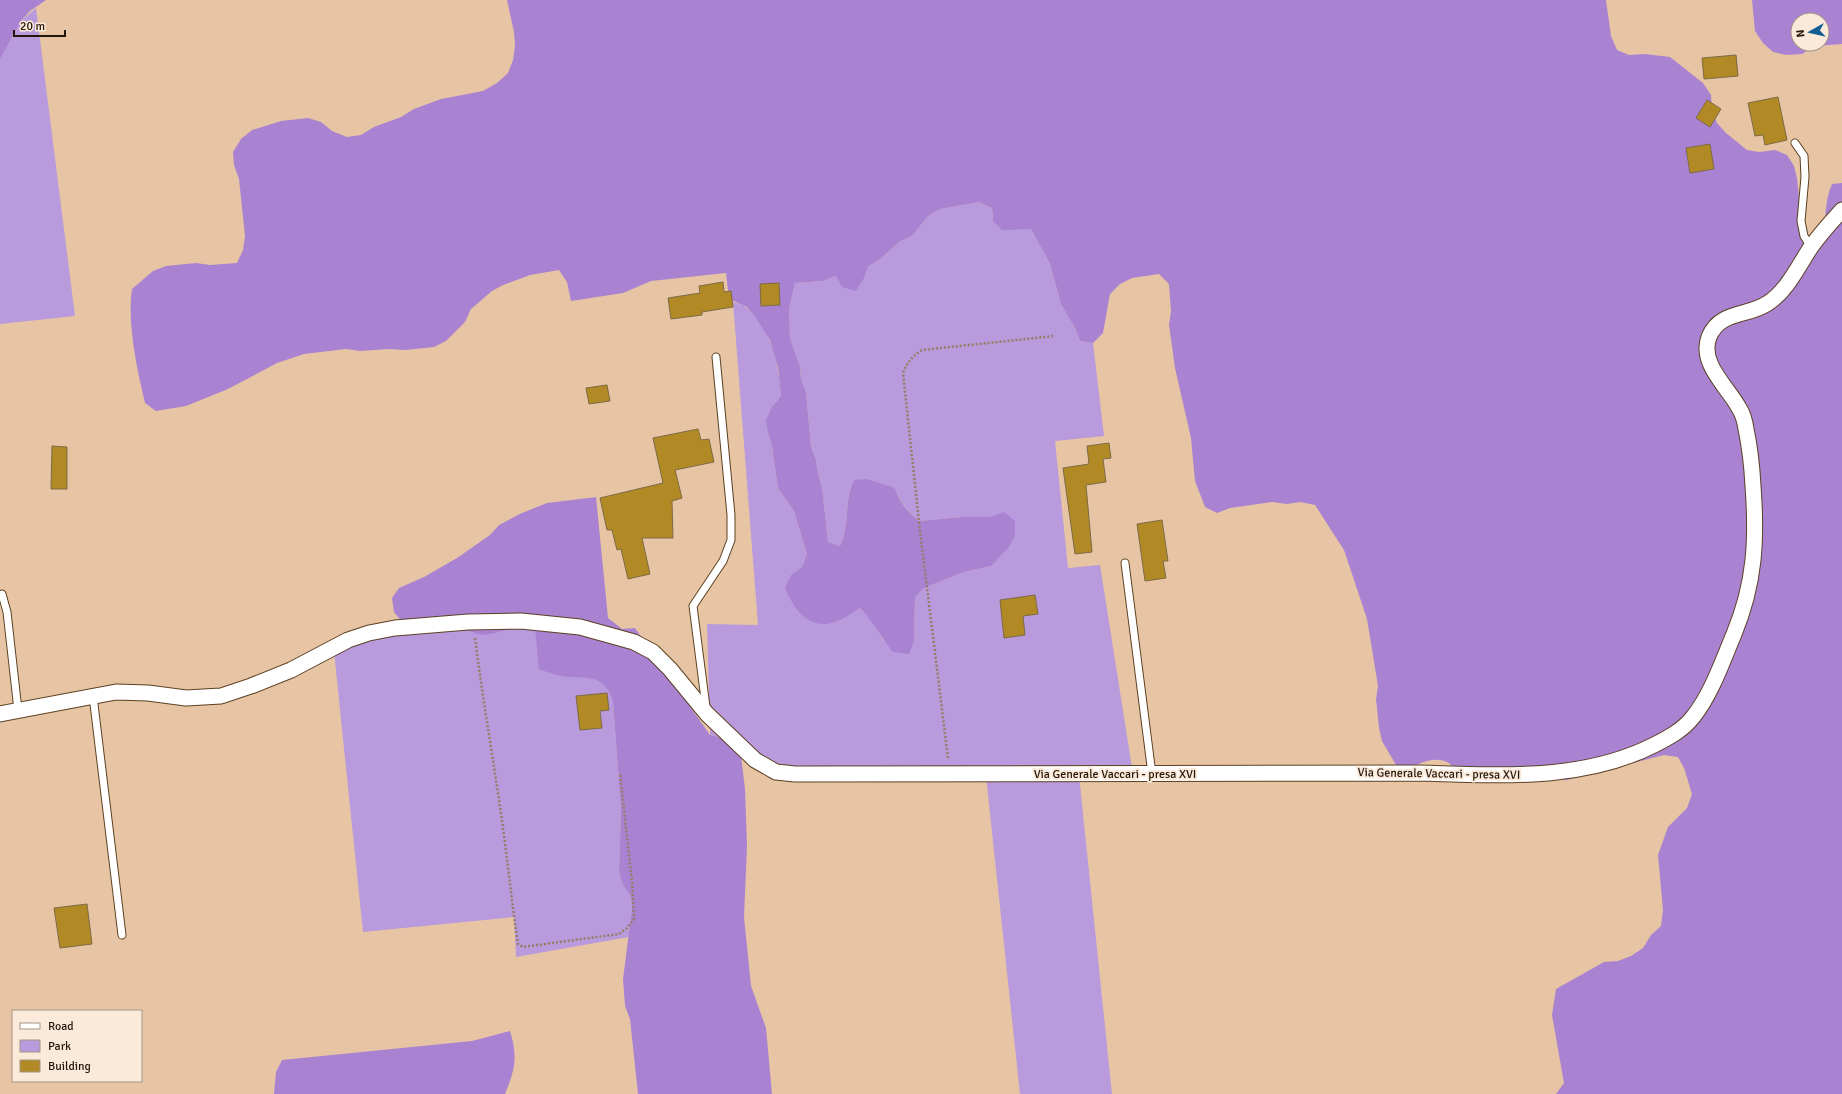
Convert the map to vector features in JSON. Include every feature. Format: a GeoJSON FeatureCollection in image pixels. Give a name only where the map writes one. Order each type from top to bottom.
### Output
{"type":"FeatureCollection","features":[{"type":"Feature","properties":{"kind":"street","name":"Via Generale Vaccari - presa XVI"},"geometry":{"type":"LineString","coordinates":[[0,714],[116,692],[148,693],[186,698],[221,696],[291,670],[348,640],[369,633],[395,628],[473,622],[521,621],[580,627],[634,642],[653,652],[670,669],[707,714],[755,760],[776,772],[795,774],[949,775],[1419,773],[1520,776],[1561,772],[1637,754],[1672,736],[1693,717],[1723,662],[1739,623],[1750,584],[1755,550],[1755,509],[1751,455],[1746,428],[1740,409],[1714,372],[1708,354],[1709,338],[1716,326],[1732,315],[1752,311],[1769,303],[1782,290],[1811,247],[1842,210]]}},
{"type":"Feature","properties":{"kind":"lane"},"geometry":{"type":"LineString","coordinates":[[1795,143],[1804,156],[1805,177],[1800,221],[1804,236],[1811,247]]}},
{"type":"Feature","properties":{"kind":"lane"},"geometry":{"type":"LineString","coordinates":[[707,714],[693,606],[723,561],[731,540],[731,515],[716,356]]}},
{"type":"Feature","properties":{"kind":"lane"},"geometry":{"type":"LineString","coordinates":[[1125,563],[1152,774]]}},
{"type":"Feature","properties":{"kind":"lane"},"geometry":{"type":"LineString","coordinates":[[2,594],[7,612],[18,710]]}},
{"type":"Feature","properties":{"kind":"lane"},"geometry":{"type":"LineString","coordinates":[[93,696],[122,936]]}},
{"type":"Feature","properties":{"kind":"path"},"geometry":{"type":"LineString","coordinates":[[949,775],[903,373],[912,356],[922,350],[1054,336]]}},
{"type":"Feature","properties":{"kind":"path"},"geometry":{"type":"LineString","coordinates":[[473,622],[484,712],[500,808],[511,903],[518,944],[523,946],[619,934],[627,928],[634,919],[632,882],[620,773]]}},
{"type":"Feature","properties":{"kind":"green space"},"geometry":{"type":"Polygon","coordinates":[[[36,8],[75,316],[0,324],[0,59],[21,21],[36,8]]]}},
{"type":"Feature","properties":{"kind":"green space"},"geometry":{"type":"Polygon","coordinates":[[[979,202],[992,208],[993,221],[1018,229],[1031,229],[1050,264],[1061,304],[1075,328],[1080,341],[1093,343],[1104,436],[1055,441],[1068,568],[1100,565],[1133,774],[1079,775],[1112,1094],[1020,1094],[986,776],[786,777],[730,740],[710,735],[707,624],[758,625],[733,302],[746,307],[756,317],[768,337],[776,360],[781,396],[772,407],[768,433],[772,446],[778,488],[794,511],[807,554],[802,567],[791,575],[836,622],[860,608],[869,617],[884,641],[914,641],[915,597],[924,588],[964,572],[991,566],[991,517],[962,517],[919,521],[904,506],[895,488],[854,480],[849,497],[845,529],[840,546],[828,542],[822,487],[816,460],[811,447],[806,392],[801,379],[800,366],[790,338],[789,309],[795,283],[823,281],[836,276],[864,278],[867,266],[879,260],[899,242],[912,236],[928,216],[940,209],[979,202]]]}},
{"type":"Feature","properties":{"kind":"green space"},"geometry":{"type":"Polygon","coordinates":[[[403,623],[510,629],[535,628],[568,677],[596,679],[606,686],[613,701],[621,811],[619,872],[623,885],[631,896],[632,909],[629,937],[516,957],[514,917],[363,932],[333,642],[403,623]]]}},
{"type":"Feature","properties":{"kind":"shaded area"},"geometry":{"type":"Polygon","coordinates":[[[0,0],[46,0],[30,11],[21,21],[0,59],[0,0]]]}},
{"type":"Feature","properties":{"kind":"shaded area"},"geometry":{"type":"Polygon","coordinates":[[[507,0],[1606,0],[1611,36],[1617,50],[1629,55],[1645,54],[1670,57],[1703,83],[1711,95],[1712,110],[1717,123],[1726,133],[1747,150],[1759,152],[1775,150],[1787,155],[1794,166],[1797,178],[1803,238],[1809,250],[1821,247],[1829,192],[1832,184],[1842,183],[1842,1094],[1556,1094],[1564,1083],[1552,1015],[1556,989],[1604,962],[1618,961],[1631,956],[1643,948],[1651,935],[1661,926],[1663,910],[1658,855],[1668,827],[1687,808],[1692,794],[1684,768],[1678,757],[1664,755],[1567,780],[1456,771],[1452,766],[1442,760],[1432,760],[1409,769],[1396,765],[1382,741],[1379,728],[1376,699],[1378,686],[1367,619],[1344,550],[1315,505],[1300,502],[1287,504],[1272,502],[1230,508],[1217,513],[1205,507],[1195,481],[1191,438],[1175,368],[1169,325],[1171,311],[1169,284],[1159,274],[1132,278],[1120,284],[1110,294],[1103,333],[1093,343],[1080,341],[1075,328],[1061,304],[1050,264],[1031,229],[1002,230],[993,221],[992,208],[979,202],[940,209],[928,216],[912,236],[899,242],[879,260],[868,266],[864,278],[856,291],[842,287],[836,276],[823,281],[795,283],[789,309],[790,338],[800,366],[801,379],[806,392],[811,447],[816,460],[822,487],[828,542],[840,546],[845,529],[849,497],[854,480],[867,479],[895,488],[904,506],[919,521],[962,517],[991,517],[1004,512],[1015,521],[1015,535],[1009,547],[991,566],[964,572],[924,588],[915,597],[914,641],[909,654],[893,652],[869,618],[860,608],[845,618],[835,622],[826,624],[817,623],[810,621],[803,616],[797,610],[788,595],[785,587],[791,575],[802,567],[807,554],[794,511],[778,488],[772,446],[768,433],[766,420],[772,407],[781,396],[778,368],[770,340],[756,318],[747,307],[729,299],[726,273],[651,281],[623,293],[571,301],[567,282],[559,270],[530,275],[503,285],[492,291],[471,309],[465,322],[446,341],[434,347],[405,350],[389,349],[360,351],[346,349],[304,354],[277,363],[228,389],[186,406],[156,411],[145,403],[136,361],[132,331],[132,289],[153,271],[166,266],[196,263],[210,265],[237,263],[243,250],[245,236],[239,179],[234,165],[233,152],[241,139],[252,130],[281,121],[308,118],[321,122],[332,131],[347,137],[361,135],[374,127],[401,117],[414,109],[441,99],[483,91],[497,83],[508,73],[513,60],[515,46],[514,32],[507,0]]]}},
{"type":"Feature","properties":{"kind":"shaded area"},"geometry":{"type":"Polygon","coordinates":[[[1752,0],[1842,0],[1842,44],[1830,45],[1830,12],[1790,12],[1790,52],[1805,52],[1802,54],[1786,55],[1773,52],[1763,43],[1755,31],[1752,0]]]}},
{"type":"Feature","properties":{"kind":"shaded area"},"geometry":{"type":"Polygon","coordinates":[[[596,497],[608,618],[622,629],[635,628],[710,735],[730,740],[740,747],[745,789],[747,846],[744,917],[751,986],[766,1028],[772,1094],[638,1094],[630,1019],[625,1006],[623,979],[632,909],[631,896],[623,885],[619,872],[621,811],[613,701],[606,687],[597,680],[591,678],[561,676],[539,669],[535,628],[510,629],[482,635],[469,631],[459,624],[403,623],[394,612],[392,598],[399,588],[424,577],[457,558],[490,535],[499,525],[522,513],[547,503],[596,497]]]}},
{"type":"Feature","properties":{"kind":"shaded area"},"geometry":{"type":"Polygon","coordinates":[[[510,1031],[515,1056],[511,1078],[505,1094],[274,1094],[276,1072],[282,1060],[472,1041],[510,1031]]]}},
{"type":"Feature","properties":{"kind":"building"},"geometry":{"type":"Polygon","coordinates":[[[1736,55],[1738,76],[1704,79],[1702,58],[1736,55]]]}},
{"type":"Feature","properties":{"kind":"building"},"geometry":{"type":"Polygon","coordinates":[[[1778,97],[1787,140],[1765,145],[1763,135],[1755,136],[1748,103],[1778,97]]]}},
{"type":"Feature","properties":{"kind":"building"},"geometry":{"type":"Polygon","coordinates":[[[1707,100],[1721,109],[1710,127],[1696,118],[1707,100]]]}},
{"type":"Feature","properties":{"kind":"building"},"geometry":{"type":"Polygon","coordinates":[[[1710,144],[1714,169],[1690,173],[1686,148],[1710,144]]]}},
{"type":"Feature","properties":{"kind":"building"},"geometry":{"type":"Polygon","coordinates":[[[723,282],[724,292],[731,291],[733,307],[702,312],[702,315],[671,319],[668,298],[700,293],[699,286],[723,282]]]}},
{"type":"Feature","properties":{"kind":"building"},"geometry":{"type":"Polygon","coordinates":[[[779,283],[780,305],[761,306],[760,284],[779,283]]]}},
{"type":"Feature","properties":{"kind":"building"},"geometry":{"type":"Polygon","coordinates":[[[607,385],[610,401],[589,404],[586,388],[607,385]]]}},
{"type":"Feature","properties":{"kind":"building"},"geometry":{"type":"Polygon","coordinates":[[[698,429],[701,440],[709,439],[714,462],[675,470],[682,498],[672,501],[673,538],[642,538],[650,574],[628,579],[621,549],[617,550],[612,530],[607,530],[600,498],[663,483],[653,438],[698,429]]]}},
{"type":"Feature","properties":{"kind":"building"},"geometry":{"type":"Polygon","coordinates":[[[1109,443],[1111,458],[1103,459],[1106,482],[1086,485],[1092,552],[1075,554],[1063,468],[1089,464],[1087,446],[1109,443]]]}},
{"type":"Feature","properties":{"kind":"building"},"geometry":{"type":"Polygon","coordinates":[[[52,446],[67,447],[67,489],[51,489],[52,446]]]}},
{"type":"Feature","properties":{"kind":"building"},"geometry":{"type":"Polygon","coordinates":[[[1162,520],[1168,561],[1163,561],[1166,578],[1145,581],[1137,524],[1162,520]]]}},
{"type":"Feature","properties":{"kind":"building"},"geometry":{"type":"Polygon","coordinates":[[[1035,595],[1038,614],[1023,616],[1025,635],[1004,638],[1000,600],[1035,595]]]}},
{"type":"Feature","properties":{"kind":"building"},"geometry":{"type":"Polygon","coordinates":[[[607,693],[609,710],[600,711],[602,728],[580,730],[576,696],[607,693]]]}},
{"type":"Feature","properties":{"kind":"building"},"geometry":{"type":"Polygon","coordinates":[[[87,904],[92,944],[60,948],[54,908],[87,904]]]}}]}
